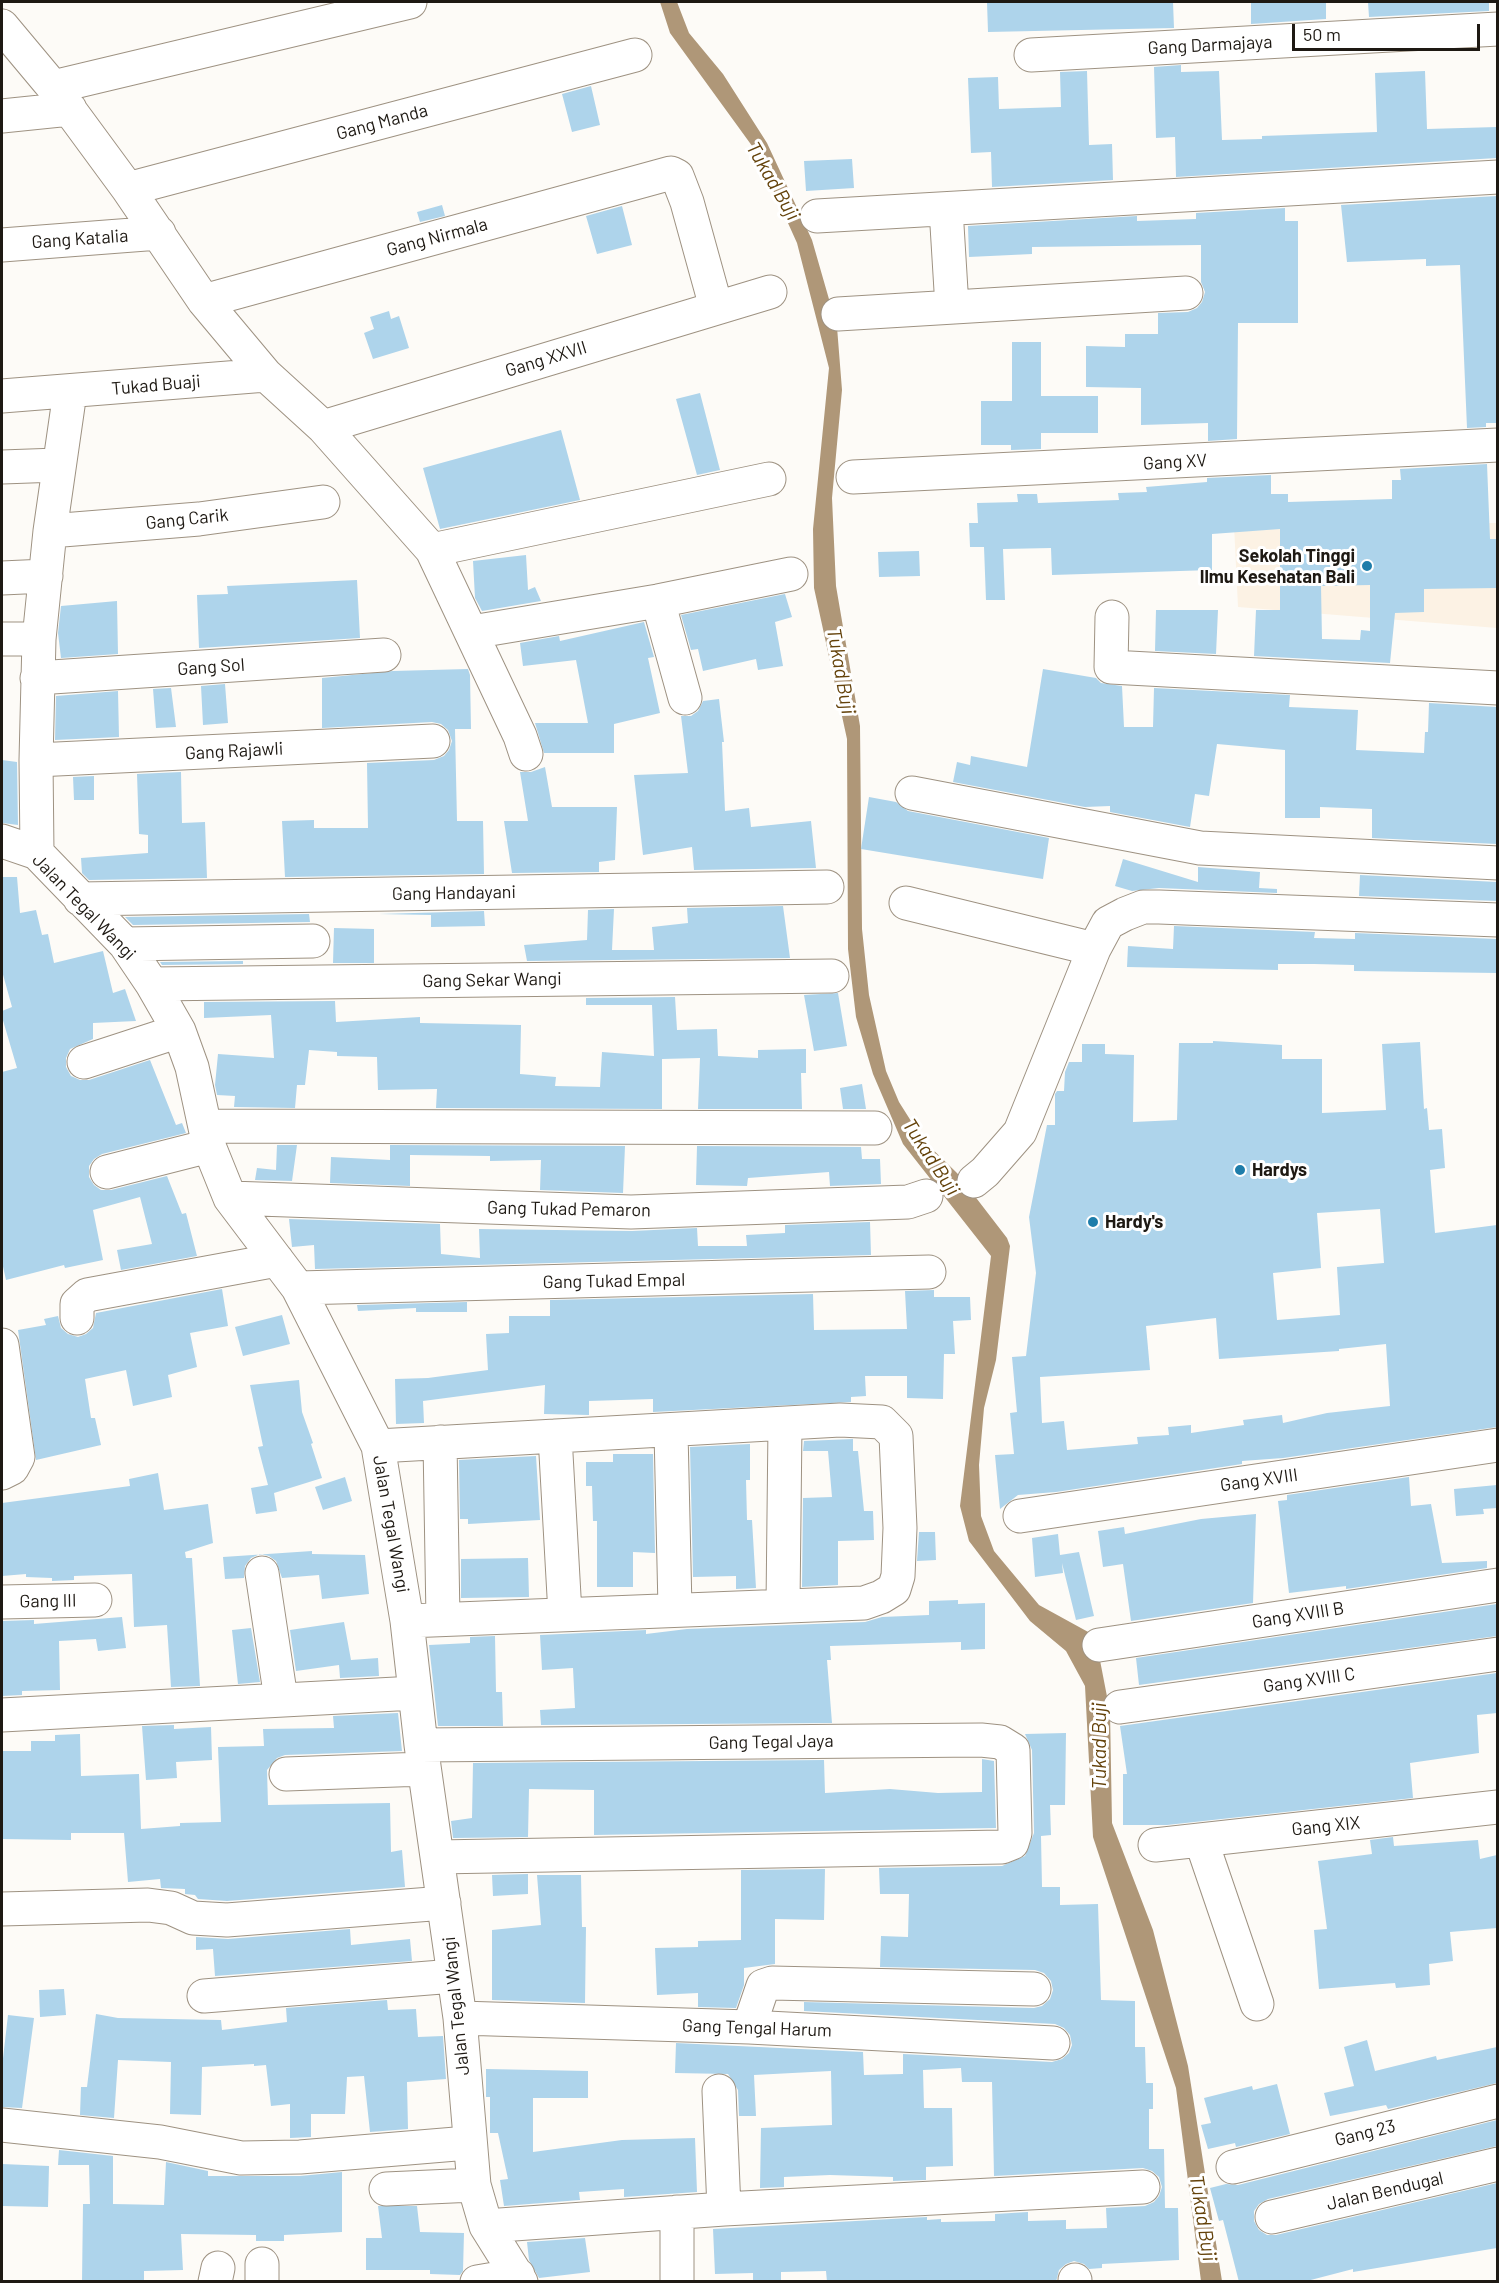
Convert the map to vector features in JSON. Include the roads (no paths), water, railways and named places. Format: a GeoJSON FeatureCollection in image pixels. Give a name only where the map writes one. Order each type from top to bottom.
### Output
{"type":"FeatureCollection","features":[{"type":"Feature","properties":{"kind":"street"},"geometry":{"type":"LineString","coordinates":[[2,116],[410,2]]}},
{"type":"Feature","properties":{"kind":"street"},"geometry":{"type":"LineString","coordinates":[[2,26],[61,98],[128,189],[204,301],[266,375],[323,427],[432,550],[472,632],[526,754]]}},
{"type":"Feature","properties":{"kind":"street","name":"Gang Darmajaya"},"geometry":{"type":"LineString","coordinates":[[1031,55],[1497,29]]}},
{"type":"Feature","properties":{"kind":"street","name":"Gang Manda"},"geometry":{"type":"LineString","coordinates":[[128,189],[635,55]]}},
{"type":"Feature","properties":{"kind":"street","name":"Gang Nirmala"},"geometry":{"type":"LineString","coordinates":[[204,301],[671,173],[677,176],[687,202],[716,307]]}},
{"type":"Feature","properties":{"kind":"street"},"geometry":{"type":"LineString","coordinates":[[817,216],[1497,177]]}},
{"type":"Feature","properties":{"kind":"street"},"geometry":{"type":"LineString","coordinates":[[946,209],[952,308]]}},
{"type":"Feature","properties":{"kind":"street","name":"Gang Katalia"},"geometry":{"type":"LineString","coordinates":[[2,245],[159,233]]}},
{"type":"Feature","properties":{"kind":"street","name":"Gang XXVII"},"geometry":{"type":"LineString","coordinates":[[323,427],[770,292]]}},
{"type":"Feature","properties":{"kind":"street"},"geometry":{"type":"LineString","coordinates":[[838,314],[1186,293]]}},
{"type":"Feature","properties":{"kind":"street","name":"Tukad Buaji"},"geometry":{"type":"LineString","coordinates":[[2,396],[266,375]]}},
{"type":"Feature","properties":{"kind":"street"},"geometry":{"type":"LineString","coordinates":[[37,853],[36,760],[39,639],[58,465],[70,392]]}},
{"type":"Feature","properties":{"kind":"street","name":"Gang XV"},"geometry":{"type":"LineString","coordinates":[[853,477],[1497,446]]}},
{"type":"Feature","properties":{"kind":"street"},"geometry":{"type":"LineString","coordinates":[[2,467],[58,465]]}},
{"type":"Feature","properties":{"kind":"street"},"geometry":{"type":"LineString","coordinates":[[432,550],[769,479]]}},
{"type":"Feature","properties":{"kind":"street","name":"Gang Carik"},"geometry":{"type":"LineString","coordinates":[[50,531],[198,519],[323,502]]}},
{"type":"Feature","properties":{"kind":"street"},"geometry":{"type":"LineString","coordinates":[[472,632],[658,601],[791,574]]}},
{"type":"Feature","properties":{"kind":"street"},"geometry":{"type":"LineString","coordinates":[[2,578],[46,576]]}},
{"type":"Feature","properties":{"kind":"street"},"geometry":{"type":"LineString","coordinates":[[658,601],[685,698]]}},
{"type":"Feature","properties":{"kind":"street"},"geometry":{"type":"LineString","coordinates":[[1112,617],[1111,667],[1497,688]]}},
{"type":"Feature","properties":{"kind":"street"},"geometry":{"type":"LineString","coordinates":[[2,639],[39,639]]}},
{"type":"Feature","properties":{"kind":"street","name":"Gang Sol"},"geometry":{"type":"LineString","coordinates":[[37,678],[384,655]]}},
{"type":"Feature","properties":{"kind":"street","name":"Gang Rajawli"},"geometry":{"type":"LineString","coordinates":[[36,760],[433,741]]}},
{"type":"Feature","properties":{"kind":"street"},"geometry":{"type":"LineString","coordinates":[[912,793],[1200,848],[1497,863]]}},
{"type":"Feature","properties":{"kind":"street","name":"Jalan Tegal Wangi"},"geometry":{"type":"LineString","coordinates":[[2,841],[37,853],[124,944],[152,984],[180,1031],[192,1067],[207,1136],[230,1198],[298,1287],[378,1446],[407,1621],[423,1757],[460,2018],[468,2143],[474,2185],[486,2226],[520,2278]]}},
{"type":"Feature","properties":{"kind":"street","name":"Gang Handayani"},"geometry":{"type":"LineString","coordinates":[[80,900],[827,887]]}},
{"type":"Feature","properties":{"kind":"street"},"geometry":{"type":"LineString","coordinates":[[906,903],[1094,949]]}},
{"type":"Feature","properties":{"kind":"street"},"geometry":{"type":"LineString","coordinates":[[974,1181],[985,1172],[1020,1132],[1094,949],[1108,923],[1143,907],[1497,920]]}},
{"type":"Feature","properties":{"kind":"street"},"geometry":{"type":"LineString","coordinates":[[124,944],[313,941]]}},
{"type":"Feature","properties":{"kind":"street","name":"Gang Sekar Wangi"},"geometry":{"type":"LineString","coordinates":[[152,984],[832,976]]}},
{"type":"Feature","properties":{"kind":"street"},"geometry":{"type":"LineString","coordinates":[[84,1062],[180,1031]]}},
{"type":"Feature","properties":{"kind":"street"},"geometry":{"type":"LineString","coordinates":[[107,1172],[207,1136],[875,1128]]}},
{"type":"Feature","properties":{"kind":"street","name":"Gang Tukad Pemaron"},"geometry":{"type":"LineString","coordinates":[[230,1198],[631,1212],[917,1199]]}},
{"type":"Feature","properties":{"kind":"street"},"geometry":{"type":"LineString","coordinates":[[77,1318],[77,1304],[87,1295],[278,1260]]}},
{"type":"Feature","properties":{"kind":"street","name":"Gang Tukad Empal"},"geometry":{"type":"LineString","coordinates":[[298,1287],[929,1272]]}},
{"type":"Feature","properties":{"kind":"street"},"geometry":{"type":"LineString","coordinates":[[2,1345],[16,1428],[9,1468]]}},
{"type":"Feature","properties":{"kind":"street"},"geometry":{"type":"LineString","coordinates":[[378,1446],[864,1420],[882,1422],[896,1436],[900,1528],[898,1576],[894,1589],[881,1598],[864,1603],[407,1621]]}},
{"type":"Feature","properties":{"kind":"street"},"geometry":{"type":"LineString","coordinates":[[783,1605],[785,1425]]}},
{"type":"Feature","properties":{"kind":"street"},"geometry":{"type":"LineString","coordinates":[[671,1431],[675,1609]]}},
{"type":"Feature","properties":{"kind":"street"},"geometry":{"type":"LineString","coordinates":[[555,1436],[565,1614]]}},
{"type":"Feature","properties":{"kind":"street"},"geometry":{"type":"LineString","coordinates":[[440,1442],[443,1619]]}},
{"type":"Feature","properties":{"kind":"street","name":"Gang XVIII"},"geometry":{"type":"LineString","coordinates":[[1020,1516],[1497,1445]]}},
{"type":"Feature","properties":{"kind":"street"},"geometry":{"type":"LineString","coordinates":[[262,1572],[281,1699]]}},
{"type":"Feature","properties":{"kind":"street","name":"Gang XVIII B"},"geometry":{"type":"LineString","coordinates":[[1099,1645],[1497,1585]]}},
{"type":"Feature","properties":{"kind":"street","name":"Gang III"},"geometry":{"type":"LineString","coordinates":[[2,1602],[95,1600]]}},
{"type":"Feature","properties":{"kind":"street","name":"Gang XVIII C"},"geometry":{"type":"LineString","coordinates":[[1120,1707],[1497,1654]]}},
{"type":"Feature","properties":{"kind":"street"},"geometry":{"type":"LineString","coordinates":[[2,1714],[415,1693]]}},
{"type":"Feature","properties":{"kind":"street","name":"Gang Tegal Jaya"},"geometry":{"type":"LineString","coordinates":[[423,1757],[1000,1742],[1013,1750],[1016,1826],[1012,1843],[1002,1847],[437,1857]]}},
{"type":"Feature","properties":{"kind":"street"},"geometry":{"type":"LineString","coordinates":[[286,1774],[423,1757]]}},
{"type":"Feature","properties":{"kind":"street","name":"Gang XIX"},"geometry":{"type":"LineString","coordinates":[[1155,1845],[1497,1807]]}},
{"type":"Feature","properties":{"kind":"street"},"geometry":{"type":"LineString","coordinates":[[1201,1840],[1257,2004]]}},
{"type":"Feature","properties":{"kind":"street"},"geometry":{"type":"LineString","coordinates":[[2,1910],[148,1905],[171,1908],[193,1918],[227,1920],[444,1903]]}},
{"type":"Feature","properties":{"kind":"street"},"geometry":{"type":"LineString","coordinates":[[204,1996],[454,1976]]}},
{"type":"Feature","properties":{"kind":"street"},"geometry":{"type":"LineString","coordinates":[[749,2027],[763,1986],[772,1983],[1034,1989]]}},
{"type":"Feature","properties":{"kind":"street","name":"Gang Tengal Harum"},"geometry":{"type":"LineString","coordinates":[[460,2018],[749,2027],[1053,2043]]}},
{"type":"Feature","properties":{"kind":"street"},"geometry":{"type":"LineString","coordinates":[[719,2091],[724,2209]]}},
{"type":"Feature","properties":{"kind":"street","name":"Gang 23"},"geometry":{"type":"LineString","coordinates":[[1233,2168],[1497,2101]]}},
{"type":"Feature","properties":{"kind":"street"},"geometry":{"type":"LineString","coordinates":[[2,2125],[160,2142],[241,2158],[300,2157],[468,2143]]}},
{"type":"Feature","properties":{"kind":"street","name":"Jalan Bendugal"},"geometry":{"type":"LineString","coordinates":[[1272,2217],[1497,2164]]}},
{"type":"Feature","properties":{"kind":"street"},"geometry":{"type":"LineString","coordinates":[[386,2189],[474,2185]]}},
{"type":"Feature","properties":{"kind":"street"},"geometry":{"type":"LineString","coordinates":[[486,2226],[724,2209],[1143,2187]]}},
{"type":"Feature","properties":{"kind":"street"},"geometry":{"type":"LineString","coordinates":[[677,2212],[677,2282]]}},
{"type":"Feature","properties":{"kind":"street"},"geometry":{"type":"LineString","coordinates":[[477,2282],[520,2278]]}},
{"type":"Feature","properties":{"kind":"water","name":"Tukad Buji"},"geometry":{"type":"Polygon","coordinates":[[[660,2],[677,2],[689,33],[723,74],[767,143],[812,240],[837,327],[842,390],[832,498],[836,586],[860,726],[862,929],[869,995],[886,1071],[899,1102],[923,1140],[957,1173],[1007,1238],[1010,1246],[996,1360],[984,1408],[979,1465],[981,1516],[994,1551],[1039,1605],[1090,1633],[1098,1650],[1110,1712],[1112,1823],[1153,1930],[1188,2066],[1222,2281],[1201,2281],[1176,2088],[1093,1837],[1085,1686],[1066,1651],[1030,1621],[969,1541],[960,1506],[991,1256],[903,1144],[873,1074],[856,1017],[848,949],[847,739],[814,588],[813,529],[829,368],[797,243],[755,150],[670,33],[660,2]]]}},
{"type":"Feature","properties":{"kind":"place","name":"Sekolah Tinggi Ilmu Kesehatan Bali"},"geometry":{"type":"Point","coordinates":[1367,566]}},
{"type":"Feature","properties":{"kind":"place","name":"Hardys"},"geometry":{"type":"Point","coordinates":[1240,1170]}},
{"type":"Feature","properties":{"kind":"place","name":"Hardy's"},"geometry":{"type":"Point","coordinates":[1093,1222]}}]}
